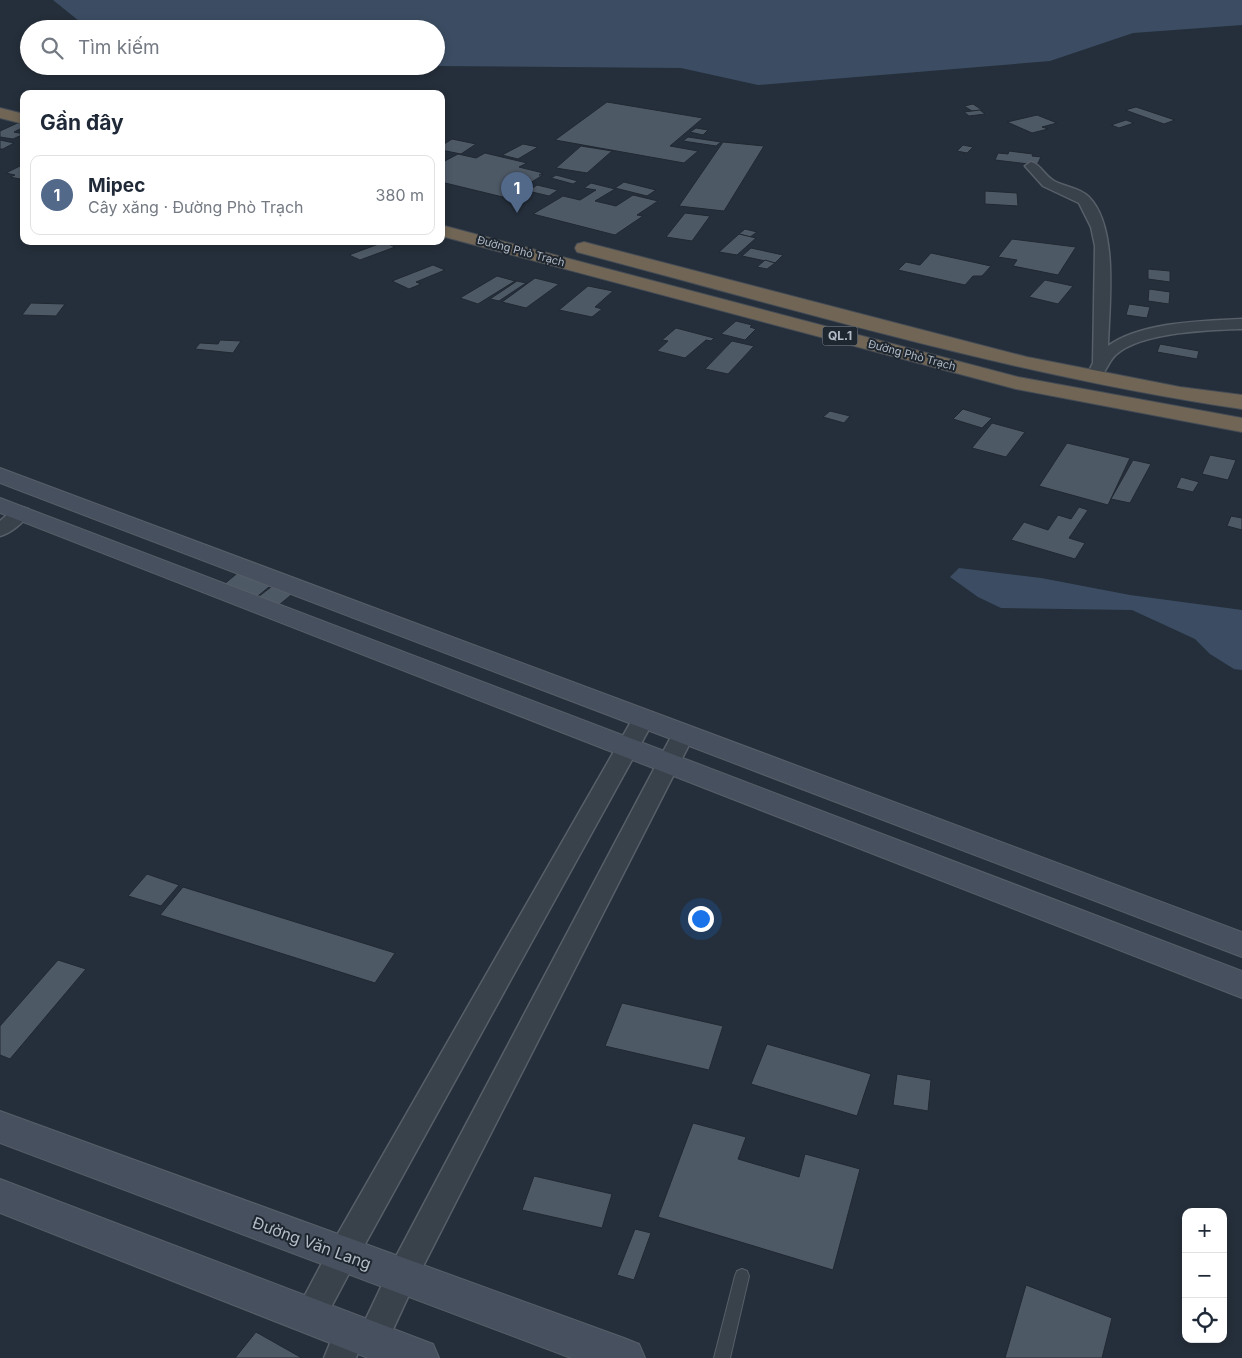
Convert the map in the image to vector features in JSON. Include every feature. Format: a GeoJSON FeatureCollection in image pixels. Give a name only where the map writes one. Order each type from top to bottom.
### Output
{"type":"FeatureCollection","features":[{"type":"Feature","properties":{"kind":"highway"},"geometry":{"type":"LineString","coordinates":[[0,113],[20,118]]}},
{"type":"Feature","properties":{"kind":"highway","name":"Đường Phò Trạch"},"geometry":{"type":"LineString","coordinates":[[445,231],[1016,383],[1242,425]]}},
{"type":"Feature","properties":{"kind":"highway","name":"Đường Phò Trạch"},"geometry":{"type":"LineString","coordinates":[[566,243],[1026,363],[1098,369],[1242,402]]}},
{"type":"Feature","properties":{"kind":"street"},"geometry":{"type":"LineString","coordinates":[[1031,166],[1043,181],[1085,200],[1099,229],[1102,246],[1098,369]]}},
{"type":"Feature","properties":{"kind":"street"},"geometry":{"type":"LineString","coordinates":[[1098,369],[1119,345],[1142,336],[1203,326],[1242,324]]}},
{"type":"Feature","properties":{"kind":"street"},"geometry":{"type":"LineString","coordinates":[[0,475],[643,720],[1242,945]]}},
{"type":"Feature","properties":{"kind":"street"},"geometry":{"type":"LineString","coordinates":[[7,516],[628,748],[1242,986]]}},
{"type":"Feature","properties":{"kind":"street"},"geometry":{"type":"LineString","coordinates":[[310,1316],[643,720]]}},
{"type":"Feature","properties":{"kind":"street"},"geometry":{"type":"LineString","coordinates":[[354,1343],[402,1276],[683,735]]}},
{"type":"Feature","properties":{"kind":"street","name":"Đường Văn Lang"},"geometry":{"type":"LineString","coordinates":[[0,1127],[624,1358]]}},
{"type":"Feature","properties":{"kind":"street"},"geometry":{"type":"LineString","coordinates":[[0,1196],[310,1316],[354,1343],[418,1358]]}},
{"type":"Feature","properties":{"kind":"lane"},"geometry":{"type":"LineString","coordinates":[[722,1358],[742,1276]]}},
{"type":"Feature","properties":{"kind":"water"},"geometry":{"type":"Polygon","coordinates":[[[53,0],[1242,0],[1242,25],[1133,33],[1050,61],[758,85],[681,68],[445,66],[445,20],[78,20],[53,0]]]}},
{"type":"Feature","properties":{"kind":"water"},"geometry":{"type":"Polygon","coordinates":[[[959,568],[1041,578],[1130,595],[1242,610],[1242,670],[1234,669],[1210,654],[1195,639],[1132,610],[1001,608],[978,597],[950,577],[959,568]]]}},
{"type":"Feature","properties":{"kind":"building"},"geometry":{"type":"Polygon","coordinates":[[[607,102],[703,118],[670,146],[698,151],[684,163],[555,140],[607,102]]]}},
{"type":"Feature","properties":{"kind":"building"},"geometry":{"type":"Polygon","coordinates":[[[973,104],[982,110],[972,111],[964,106],[973,104]]]}},
{"type":"Feature","properties":{"kind":"building"},"geometry":{"type":"Polygon","coordinates":[[[1136,107],[1175,120],[1164,124],[1125,110],[1136,107]]]}},
{"type":"Feature","properties":{"kind":"building"},"geometry":{"type":"Polygon","coordinates":[[[980,110],[985,114],[969,116],[964,112],[980,110]]]}},
{"type":"Feature","properties":{"kind":"building"},"geometry":{"type":"Polygon","coordinates":[[[1037,115],[1057,123],[1042,127],[1048,129],[1032,133],[1007,122],[1037,115]]]}},
{"type":"Feature","properties":{"kind":"building"},"geometry":{"type":"Polygon","coordinates":[[[1126,120],[1134,123],[1119,128],[1111,125],[1126,120]]]}},
{"type":"Feature","properties":{"kind":"building"},"geometry":{"type":"Polygon","coordinates":[[[20,122],[20,129],[14,132],[20,133],[20,136],[13,139],[0,137],[0,131],[20,122]]]}},
{"type":"Feature","properties":{"kind":"building"},"geometry":{"type":"Polygon","coordinates":[[[696,128],[708,130],[703,135],[690,132],[696,128]]]}},
{"type":"Feature","properties":{"kind":"building"},"geometry":{"type":"Polygon","coordinates":[[[688,137],[721,142],[716,146],[683,141],[688,137]]]}},
{"type":"Feature","properties":{"kind":"building"},"geometry":{"type":"Polygon","coordinates":[[[452,139],[476,144],[461,154],[445,151],[445,143],[452,139]]]}},
{"type":"Feature","properties":{"kind":"building"},"geometry":{"type":"Polygon","coordinates":[[[0,140],[14,143],[0,149],[0,140]]]}},
{"type":"Feature","properties":{"kind":"building"},"geometry":{"type":"Polygon","coordinates":[[[723,142],[764,146],[724,211],[679,206],[723,142]]]}},
{"type":"Feature","properties":{"kind":"building"},"geometry":{"type":"Polygon","coordinates":[[[523,144],[538,147],[518,159],[502,155],[523,144]]]}},
{"type":"Feature","properties":{"kind":"building"},"geometry":{"type":"Polygon","coordinates":[[[963,145],[973,147],[967,153],[957,151],[963,145]]]}},
{"type":"Feature","properties":{"kind":"building"},"geometry":{"type":"Polygon","coordinates":[[[581,146],[612,151],[587,173],[556,168],[581,146]]]}},
{"type":"Feature","properties":{"kind":"building"},"geometry":{"type":"Polygon","coordinates":[[[1009,151],[1041,157],[1037,165],[995,160],[998,153],[1008,154],[1009,151]]]}},
{"type":"Feature","properties":{"kind":"building"},"geometry":{"type":"Polygon","coordinates":[[[485,153],[527,163],[519,167],[543,173],[539,175],[543,175],[517,191],[510,192],[518,194],[511,199],[445,183],[445,161],[458,154],[476,158],[485,153]]]}},
{"type":"Feature","properties":{"kind":"building"},"geometry":{"type":"Polygon","coordinates":[[[20,166],[20,179],[10,177],[15,175],[6,173],[20,166]]]}},
{"type":"Feature","properties":{"kind":"building"},"geometry":{"type":"Polygon","coordinates":[[[556,175],[578,181],[573,184],[551,178],[556,175]]]}},
{"type":"Feature","properties":{"kind":"building"},"geometry":{"type":"Polygon","coordinates":[[[624,182],[656,190],[647,196],[615,188],[624,182]]]}},
{"type":"Feature","properties":{"kind":"building"},"geometry":{"type":"Polygon","coordinates":[[[591,183],[615,189],[595,201],[616,206],[633,195],[658,201],[637,215],[643,216],[615,235],[533,214],[563,196],[580,200],[596,190],[584,188],[591,183]]]}},
{"type":"Feature","properties":{"kind":"building"},"geometry":{"type":"Polygon","coordinates":[[[537,185],[558,190],[549,196],[528,191],[537,185]]]}},
{"type":"Feature","properties":{"kind":"building"},"geometry":{"type":"Polygon","coordinates":[[[985,191],[1017,193],[1018,206],[985,204],[985,191]]]}},
{"type":"Feature","properties":{"kind":"building"},"geometry":{"type":"Polygon","coordinates":[[[685,213],[710,216],[692,241],[666,237],[685,213]]]}},
{"type":"Feature","properties":{"kind":"building"},"geometry":{"type":"Polygon","coordinates":[[[745,229],[757,232],[750,237],[739,234],[745,229]]]}},
{"type":"Feature","properties":{"kind":"building"},"geometry":{"type":"Polygon","coordinates":[[[739,234],[756,238],[737,255],[719,252],[739,234]]]}},
{"type":"Feature","properties":{"kind":"building"},"geometry":{"type":"Polygon","coordinates":[[[1012,239],[1076,247],[1058,275],[1013,266],[1017,260],[998,257],[1012,239]]]}},
{"type":"Feature","properties":{"kind":"building"},"geometry":{"type":"Polygon","coordinates":[[[376,245],[391,245],[395,247],[360,260],[349,255],[376,245]]]}},
{"type":"Feature","properties":{"kind":"building"},"geometry":{"type":"Polygon","coordinates":[[[751,248],[783,255],[775,263],[742,256],[751,248]]]}},
{"type":"Feature","properties":{"kind":"building"},"geometry":{"type":"Polygon","coordinates":[[[931,253],[991,266],[982,276],[973,276],[965,285],[898,270],[906,262],[920,265],[931,253]]]}},
{"type":"Feature","properties":{"kind":"building"},"geometry":{"type":"Polygon","coordinates":[[[765,260],[775,263],[767,269],[757,267],[765,260]]]}},
{"type":"Feature","properties":{"kind":"building"},"geometry":{"type":"Polygon","coordinates":[[[433,265],[445,270],[416,282],[421,284],[409,289],[392,281],[433,265]]]}},
{"type":"Feature","properties":{"kind":"building"},"geometry":{"type":"Polygon","coordinates":[[[1148,269],[1170,271],[1170,282],[1148,279],[1148,269]]]}},
{"type":"Feature","properties":{"kind":"building"},"geometry":{"type":"Polygon","coordinates":[[[497,276],[515,281],[478,304],[460,298],[497,276]]]}},
{"type":"Feature","properties":{"kind":"building"},"geometry":{"type":"Polygon","coordinates":[[[535,278],[559,284],[526,308],[502,302],[535,278]]]}},
{"type":"Feature","properties":{"kind":"building"},"geometry":{"type":"Polygon","coordinates":[[[1045,280],[1073,286],[1058,304],[1029,297],[1045,280]]]}},
{"type":"Feature","properties":{"kind":"building"},"geometry":{"type":"Polygon","coordinates":[[[517,281],[526,283],[499,301],[490,299],[517,281]]]}},
{"type":"Feature","properties":{"kind":"building"},"geometry":{"type":"Polygon","coordinates":[[[588,286],[613,291],[595,307],[602,309],[592,317],[559,310],[588,286]]]}},
{"type":"Feature","properties":{"kind":"building"},"geometry":{"type":"Polygon","coordinates":[[[1149,289],[1170,292],[1169,304],[1148,301],[1149,289]]]}},
{"type":"Feature","properties":{"kind":"building"},"geometry":{"type":"Polygon","coordinates":[[[31,303],[65,304],[56,316],[22,315],[31,303]]]}},
{"type":"Feature","properties":{"kind":"building"},"geometry":{"type":"Polygon","coordinates":[[[1129,304],[1150,307],[1147,318],[1126,315],[1129,304]]]}},
{"type":"Feature","properties":{"kind":"building"},"geometry":{"type":"Polygon","coordinates":[[[736,321],[752,325],[750,327],[756,329],[745,340],[721,334],[736,321]]]}},
{"type":"Feature","properties":{"kind":"building"},"geometry":{"type":"Polygon","coordinates":[[[676,328],[714,338],[711,341],[706,340],[685,358],[657,351],[668,341],[662,340],[676,328]]]}},
{"type":"Feature","properties":{"kind":"building"},"geometry":{"type":"Polygon","coordinates":[[[220,340],[241,341],[233,353],[195,349],[200,343],[218,344],[220,340]]]}},
{"type":"Feature","properties":{"kind":"building"},"geometry":{"type":"Polygon","coordinates":[[[732,341],[754,346],[728,374],[705,369],[732,341]]]}},
{"type":"Feature","properties":{"kind":"building"},"geometry":{"type":"Polygon","coordinates":[[[1160,344],[1199,351],[1197,359],[1157,352],[1160,344]]]}},
{"type":"Feature","properties":{"kind":"building"},"geometry":{"type":"Polygon","coordinates":[[[963,409],[992,418],[982,428],[953,419],[963,409]]]}},
{"type":"Feature","properties":{"kind":"building"},"geometry":{"type":"Polygon","coordinates":[[[830,411],[850,416],[844,423],[823,417],[830,411]]]}},
{"type":"Feature","properties":{"kind":"building"},"geometry":{"type":"Polygon","coordinates":[[[992,423],[1025,432],[1006,457],[972,448],[992,423]]]}},
{"type":"Feature","properties":{"kind":"building"},"geometry":{"type":"Polygon","coordinates":[[[1067,443],[1130,458],[1108,505],[1039,486],[1067,443]]]}},
{"type":"Feature","properties":{"kind":"building"},"geometry":{"type":"Polygon","coordinates":[[[1210,455],[1236,460],[1228,480],[1202,474],[1210,455]]]}},
{"type":"Feature","properties":{"kind":"building"},"geometry":{"type":"Polygon","coordinates":[[[1133,460],[1151,464],[1130,503],[1111,499],[1133,460]]]}},
{"type":"Feature","properties":{"kind":"building"},"geometry":{"type":"Polygon","coordinates":[[[1181,477],[1199,482],[1193,492],[1176,488],[1181,477]]]}},
{"type":"Feature","properties":{"kind":"building"},"geometry":{"type":"Polygon","coordinates":[[[1079,507],[1088,510],[1069,538],[1085,543],[1075,559],[1011,540],[1024,522],[1048,530],[1058,515],[1071,519],[1079,507]]]}},
{"type":"Feature","properties":{"kind":"building"},"geometry":{"type":"Polygon","coordinates":[[[1231,516],[1242,518],[1242,530],[1227,526],[1231,516]]]}},
{"type":"Feature","properties":{"kind":"building"},"geometry":{"type":"Polygon","coordinates":[[[240,571],[275,582],[258,596],[223,585],[240,571]]]}},
{"type":"Feature","properties":{"kind":"building"},"geometry":{"type":"Polygon","coordinates":[[[275,584],[296,591],[279,605],[258,597],[275,584]]]}},
{"type":"Feature","properties":{"kind":"building"},"geometry":{"type":"Polygon","coordinates":[[[147,874],[179,885],[161,906],[128,896],[147,874]]]}},
{"type":"Feature","properties":{"kind":"building"},"geometry":{"type":"Polygon","coordinates":[[[183,887],[395,953],[375,983],[160,915],[183,887]]]}},
{"type":"Feature","properties":{"kind":"building"},"geometry":{"type":"Polygon","coordinates":[[[58,960],[86,969],[10,1059],[0,1055],[0,1026],[58,960]]]}},
{"type":"Feature","properties":{"kind":"building"},"geometry":{"type":"Polygon","coordinates":[[[622,1003],[723,1026],[709,1070],[605,1046],[622,1003]]]}},
{"type":"Feature","properties":{"kind":"building"},"geometry":{"type":"Polygon","coordinates":[[[767,1044],[871,1074],[857,1116],[751,1084],[767,1044]]]}},
{"type":"Feature","properties":{"kind":"building"},"geometry":{"type":"Polygon","coordinates":[[[897,1074],[931,1080],[928,1111],[893,1105],[897,1074]]]}},
{"type":"Feature","properties":{"kind":"building"},"geometry":{"type":"Polygon","coordinates":[[[693,1123],[746,1137],[738,1159],[799,1177],[805,1154],[860,1169],[833,1270],[658,1217],[693,1123]]]}},
{"type":"Feature","properties":{"kind":"building"},"geometry":{"type":"Polygon","coordinates":[[[534,1176],[612,1194],[602,1228],[522,1210],[534,1176]]]}},
{"type":"Feature","properties":{"kind":"building"},"geometry":{"type":"Polygon","coordinates":[[[635,1229],[651,1233],[634,1280],[617,1275],[635,1229]]]}},
{"type":"Feature","properties":{"kind":"building"},"geometry":{"type":"Polygon","coordinates":[[[1026,1285],[1112,1318],[1102,1358],[1005,1358],[1026,1285]]]}},
{"type":"Feature","properties":{"kind":"building"},"geometry":{"type":"Polygon","coordinates":[[[256,1332],[302,1358],[235,1358],[256,1332]]]}},
{"type":"Feature","properties":{"kind":"place","name":"Mipec"},"geometry":{"type":"Point","coordinates":[517,213]}}]}
